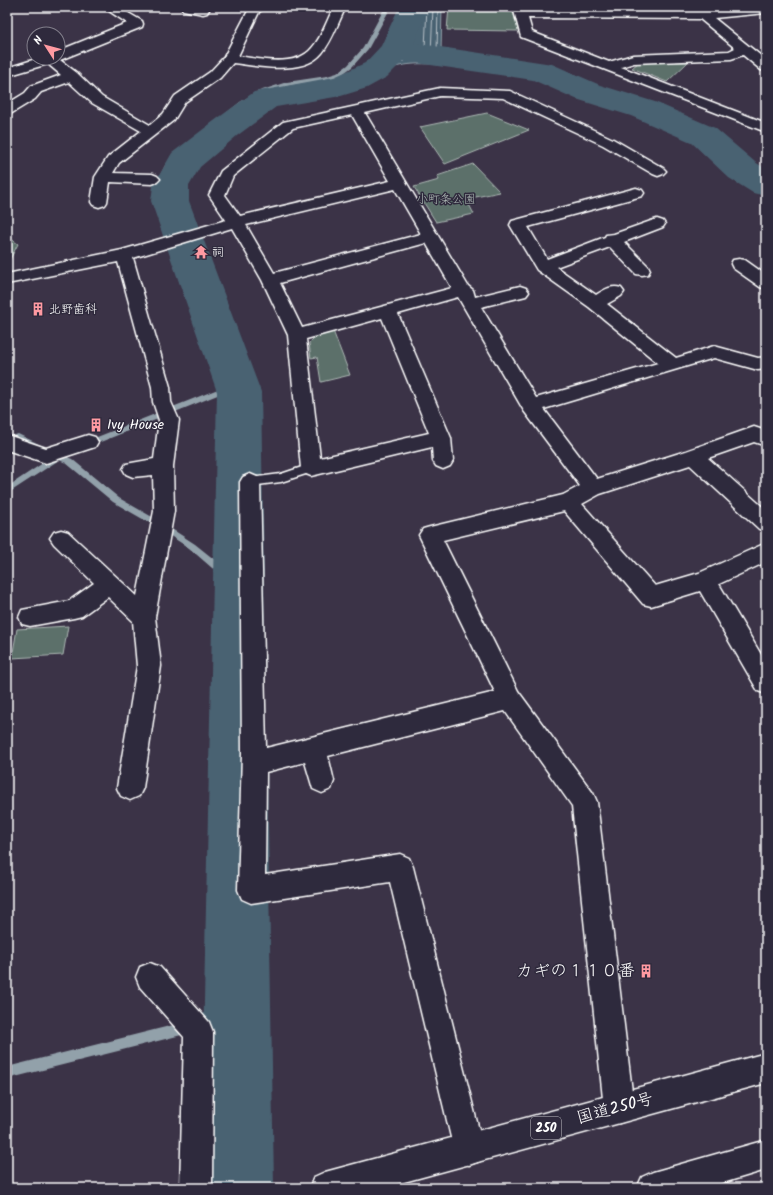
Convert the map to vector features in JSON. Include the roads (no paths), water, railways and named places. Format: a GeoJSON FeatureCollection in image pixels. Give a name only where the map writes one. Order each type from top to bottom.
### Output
{"type":"FeatureCollection","features":[{"type":"Feature","properties":{"kind":"main road"},"geometry":{"type":"LineString","coordinates":[[66,53],[137,24],[109,7]]}},
{"type":"Feature","properties":{"kind":"main road"},"geometry":{"type":"LineString","coordinates":[[187,7],[203,10]]}},
{"type":"Feature","properties":{"kind":"main road"},"geometry":{"type":"LineString","coordinates":[[99,202],[98,183],[113,160],[149,130],[169,117],[180,99],[215,75],[230,59],[254,10],[260,7]]}},
{"type":"Feature","properties":{"kind":"main road"},"geometry":{"type":"LineString","coordinates":[[230,59],[286,64],[306,60],[316,52],[340,7]]}},
{"type":"Feature","properties":{"kind":"main road"},"geometry":{"type":"LineString","coordinates":[[766,9],[703,15],[520,10],[526,34],[766,128]]}},
{"type":"Feature","properties":{"kind":"main road"},"geometry":{"type":"LineString","coordinates":[[703,15],[766,67]]}},
{"type":"Feature","properties":{"kind":"main road"},"geometry":{"type":"LineString","coordinates":[[608,66],[633,59],[731,54],[746,49]]}},
{"type":"Feature","properties":{"kind":"main road"},"geometry":{"type":"LineString","coordinates":[[7,72],[27,66]]}},
{"type":"Feature","properties":{"kind":"main road"},"geometry":{"type":"LineString","coordinates":[[62,66],[97,100],[149,130]]}},
{"type":"Feature","properties":{"kind":"main road"},"geometry":{"type":"LineString","coordinates":[[7,110],[30,96],[36,89],[72,76]]}},
{"type":"Feature","properties":{"kind":"main road"},"geometry":{"type":"LineString","coordinates":[[441,438],[311,468],[297,335],[270,280],[236,222],[217,194],[226,174],[288,125],[440,92],[505,94],[608,142],[658,171]]}},
{"type":"Feature","properties":{"kind":"main road"},"geometry":{"type":"LineString","coordinates":[[356,110],[468,297],[531,406],[593,488]]}},
{"type":"Feature","properties":{"kind":"main road"},"geometry":{"type":"LineString","coordinates":[[98,183],[152,179]]}},
{"type":"Feature","properties":{"kind":"main road"},"geometry":{"type":"LineString","coordinates":[[7,279],[124,255],[236,222],[399,183]]}},
{"type":"Feature","properties":{"kind":"main road"},"geometry":{"type":"LineString","coordinates":[[636,193],[518,225],[544,266],[595,303],[674,366]]}},
{"type":"Feature","properties":{"kind":"main road"},"geometry":{"type":"LineString","coordinates":[[544,266],[612,239],[657,224]]}},
{"type":"Feature","properties":{"kind":"main road"},"geometry":{"type":"LineString","coordinates":[[270,280],[431,236]]}},
{"type":"Feature","properties":{"kind":"main road"},"geometry":{"type":"LineString","coordinates":[[612,239],[642,270]]}},
{"type":"Feature","properties":{"kind":"main road"},"geometry":{"type":"LineString","coordinates":[[124,255],[161,387],[165,411],[163,466],[164,511],[144,617],[150,666],[130,788]]}},
{"type":"Feature","properties":{"kind":"main road"},"geometry":{"type":"LineString","coordinates":[[739,264],[766,283]]}},
{"type":"Feature","properties":{"kind":"main road"},"geometry":{"type":"LineString","coordinates":[[297,335],[388,311],[468,297],[520,292]]}},
{"type":"Feature","properties":{"kind":"main road"},"geometry":{"type":"LineString","coordinates":[[595,303],[614,292]]}},
{"type":"Feature","properties":{"kind":"main road"},"geometry":{"type":"LineString","coordinates":[[388,311],[441,438],[444,461]]}},
{"type":"Feature","properties":{"kind":"main road"},"geometry":{"type":"LineString","coordinates":[[531,406],[674,366],[714,352],[758,364],[766,363]]}},
{"type":"Feature","properties":{"kind":"main road"},"geometry":{"type":"LineString","coordinates":[[619,1108],[584,802],[510,699],[430,535],[568,502],[593,488],[693,456],[754,434],[766,439]]}},
{"type":"Feature","properties":{"kind":"main road"},"geometry":{"type":"LineString","coordinates":[[7,442],[53,453],[88,442]]}},
{"type":"Feature","properties":{"kind":"main road"},"geometry":{"type":"LineString","coordinates":[[693,456],[766,523]]}},
{"type":"Feature","properties":{"kind":"main road"},"geometry":{"type":"LineString","coordinates":[[133,469],[163,466]]}},
{"type":"Feature","properties":{"kind":"main road"},"geometry":{"type":"LineString","coordinates":[[250,482],[254,763],[251,890],[400,866],[470,1150]]}},
{"type":"Feature","properties":{"kind":"main road"},"geometry":{"type":"LineString","coordinates":[[568,502],[651,597],[705,580],[766,552]]}},
{"type":"Feature","properties":{"kind":"main road"},"geometry":{"type":"LineString","coordinates":[[61,538],[144,617]]}},
{"type":"Feature","properties":{"kind":"main road"},"geometry":{"type":"LineString","coordinates":[[705,580],[766,684]]}},
{"type":"Feature","properties":{"kind":"main road"},"geometry":{"type":"LineString","coordinates":[[30,617],[74,609],[110,584]]}},
{"type":"Feature","properties":{"kind":"main road"},"geometry":{"type":"LineString","coordinates":[[254,763],[510,699]]}},
{"type":"Feature","properties":{"kind":"main road"},"geometry":{"type":"LineString","coordinates":[[314,748],[322,781]]}},
{"type":"Feature","properties":{"kind":"main road"},"geometry":{"type":"LineString","coordinates":[[150,977],[199,1032],[196,1188]]}},
{"type":"Feature","properties":{"kind":"main road","name":"国道250号"},"geometry":{"type":"LineString","coordinates":[[326,1188],[470,1150],[766,1068]]}},
{"type":"Feature","properties":{"kind":"main road"},"geometry":{"type":"LineString","coordinates":[[653,1188],[766,1155]]}},
{"type":"Feature","properties":{"kind":"lane"},"geometry":{"type":"LineString","coordinates":[[250,482],[281,478],[311,468]]}},
{"type":"Feature","properties":{"kind":"water"},"geometry":{"type":"Polygon","coordinates":[[[402,7],[442,7],[441,52],[453,56],[446,65],[412,64],[387,69],[378,73],[369,67],[381,52],[387,36],[399,16],[402,7]]]}},
{"type":"Feature","properties":{"kind":"waterway"},"geometry":{"type":"LineString","coordinates":[[85,445],[222,390],[217,350],[192,283],[159,208],[159,183],[168,165],[180,152],[242,103],[258,93],[287,84],[328,78],[339,74],[350,66],[365,49],[388,7]]}},
{"type":"Feature","properties":{"kind":"waterway"},"geometry":{"type":"LineString","coordinates":[[395,50],[414,7]]}},
{"type":"Feature","properties":{"kind":"waterway"},"geometry":{"type":"LineString","coordinates":[[237,1188],[239,392],[170,201],[171,186],[185,161],[226,128],[266,99],[341,86],[355,81],[376,70],[395,50]]}},
{"type":"Feature","properties":{"kind":"waterway"},"geometry":{"type":"LineString","coordinates":[[395,50],[541,71],[588,92],[643,109],[703,135],[742,170],[766,185]]}},
{"type":"Feature","properties":{"kind":"waterway"},"geometry":{"type":"LineString","coordinates":[[18,437],[40,448]]}},
{"type":"Feature","properties":{"kind":"waterway"},"geometry":{"type":"LineString","coordinates":[[54,454],[59,456]]}},
{"type":"Feature","properties":{"kind":"waterway"},"geometry":{"type":"LineString","coordinates":[[7,491],[59,456]]}},
{"type":"Feature","properties":{"kind":"waterway"},"geometry":{"type":"LineString","coordinates":[[59,456],[69,461],[116,500],[158,524],[192,546],[222,571],[239,580]]}},
{"type":"Feature","properties":{"kind":"waterway"},"geometry":{"type":"LineString","coordinates":[[7,1073],[237,1015]]}},
{"type":"Feature","properties":{"kind":"place","name":"祠"},"geometry":{"type":"Point","coordinates":[201,252]}},
{"type":"Feature","properties":{"kind":"place","name":"北野歯科"},"geometry":{"type":"Point","coordinates":[38,309]}},
{"type":"Feature","properties":{"kind":"place","name":"Ivy House"},"geometry":{"type":"Point","coordinates":[96,425]}},
{"type":"Feature","properties":{"kind":"place","name":"カギの１１０番"},"geometry":{"type":"Point","coordinates":[646,971]}},
{"type":"Feature","properties":{"kind":"park label","name":"小町条公園"},"geometry":{"type":"Point","coordinates":[446,199]}}]}
